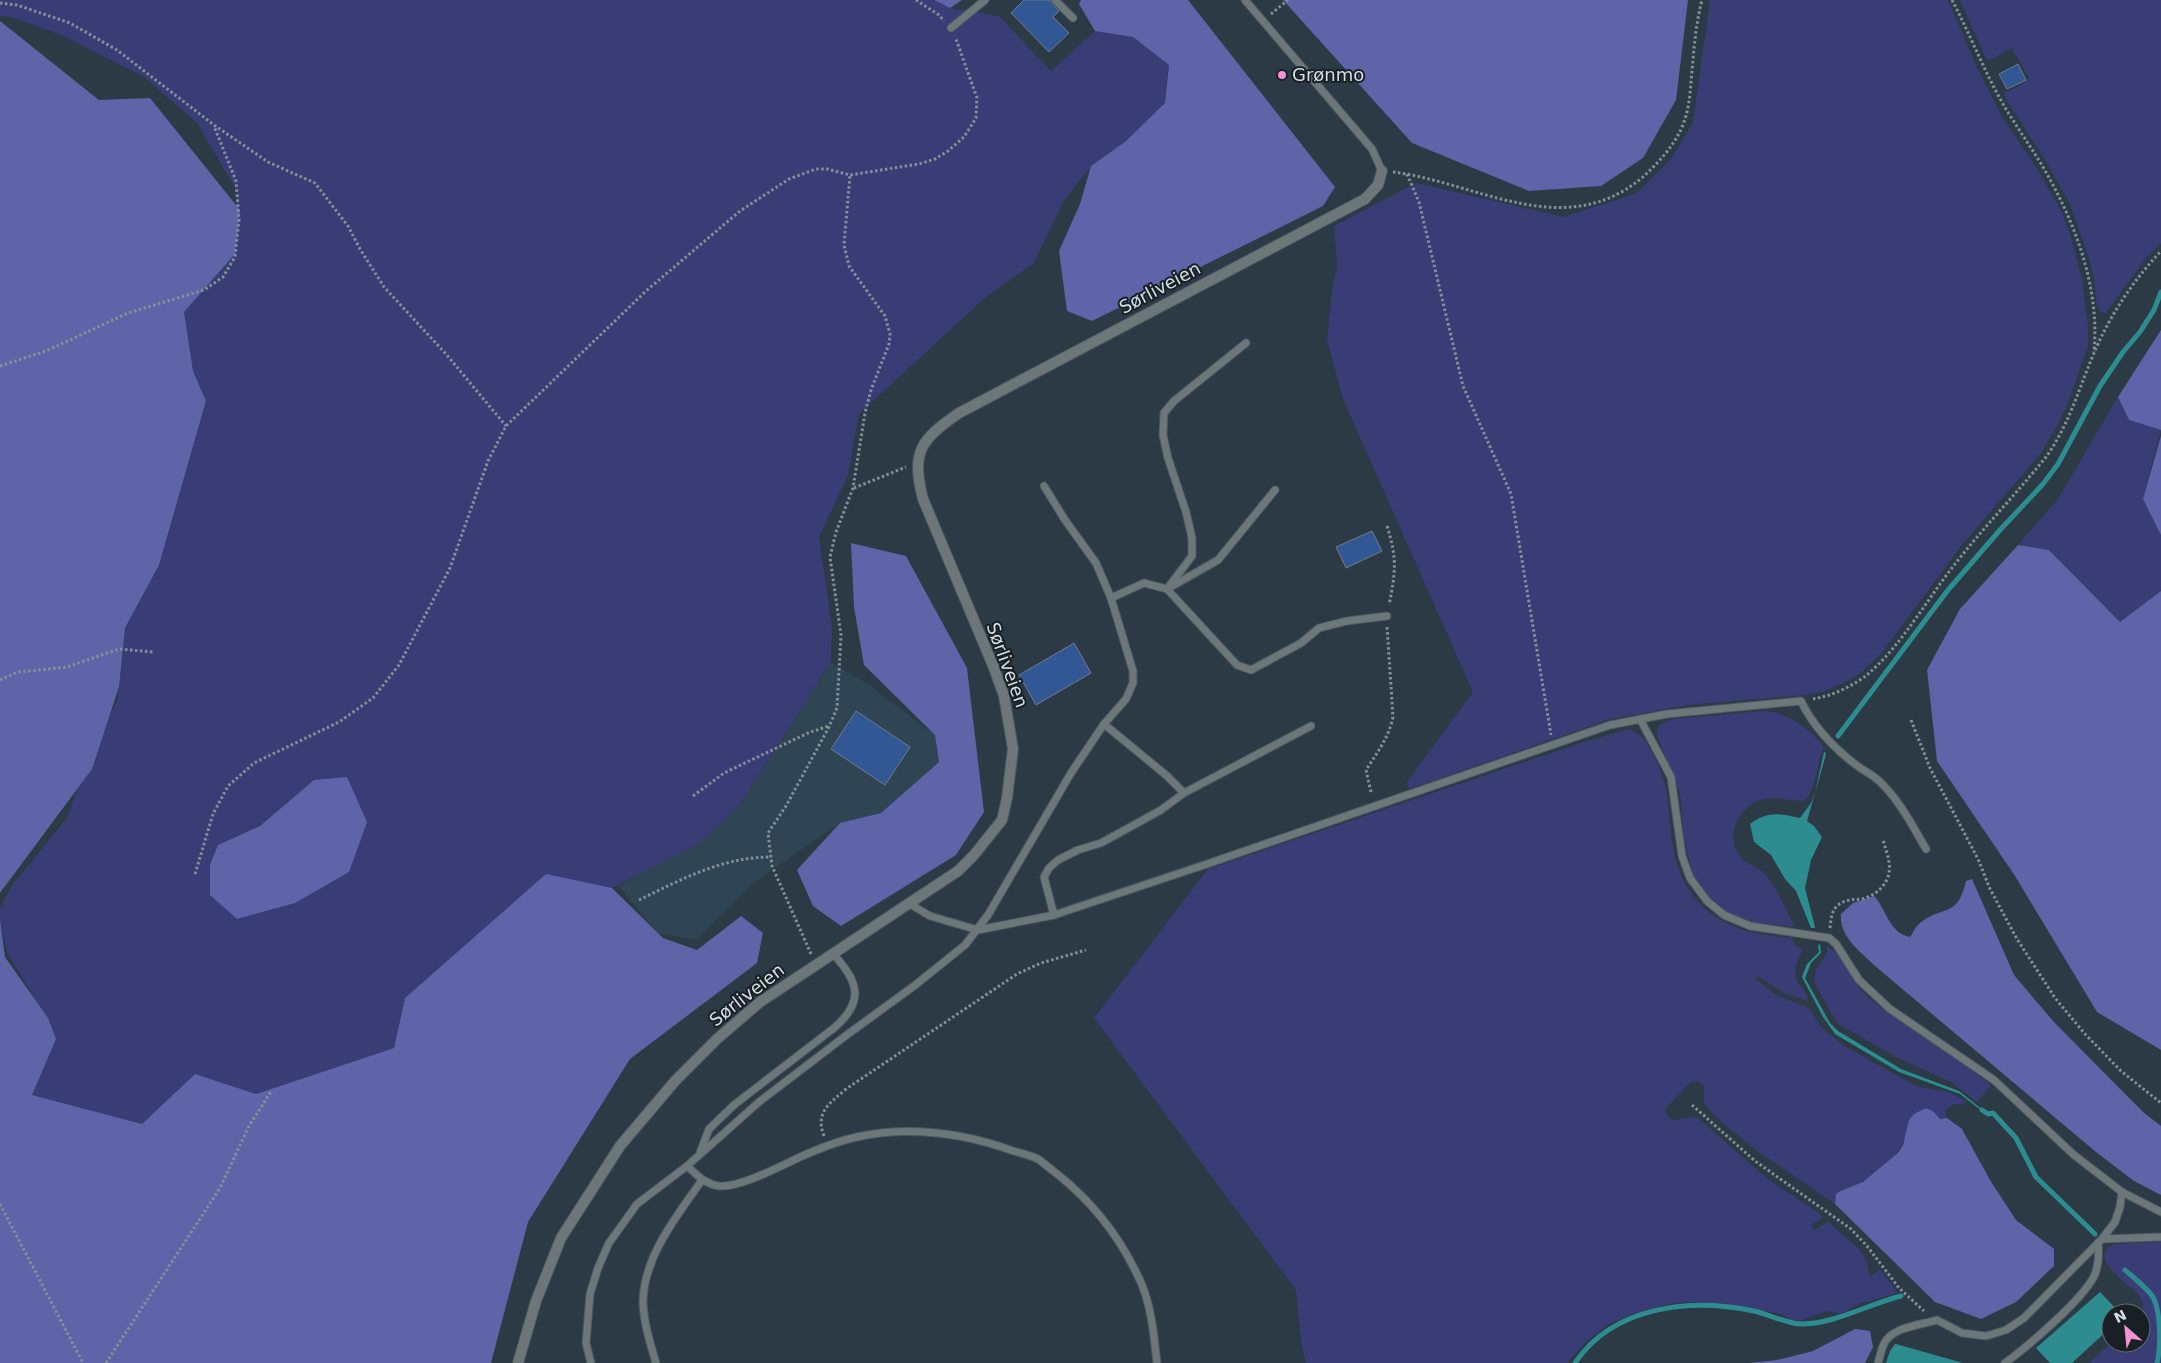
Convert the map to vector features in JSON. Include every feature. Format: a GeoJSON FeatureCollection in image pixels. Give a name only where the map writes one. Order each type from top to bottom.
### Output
{"type":"FeatureCollection","features":[{"type":"Feature","properties":{"kind":"street","name":"Sørliveien"},"geometry":{"type":"LineString","coordinates":[[518,1363],[536,1301],[561,1238],[620,1146],[675,1080],[717,1039],[760,1002],[958,871],[974,855],[1002,820],[1008,798],[1013,749],[1004,696],[918,480],[917,463],[926,441],[944,424],[960,413],[1365,198],[1378,186],[1382,171]]}},
{"type":"Feature","properties":{"kind":"lane"},"geometry":{"type":"LineString","coordinates":[[951,28],[985,0]]}},
{"type":"Feature","properties":{"kind":"lane"},"geometry":{"type":"LineString","coordinates":[[1055,0],[1072,18]]}},
{"type":"Feature","properties":{"kind":"lane"},"geometry":{"type":"LineString","coordinates":[[1245,0],[1372,149],[1382,171]]}},
{"type":"Feature","properties":{"kind":"lane"},"geometry":{"type":"LineString","coordinates":[[1168,589],[1192,556],[1192,538],[1186,512],[1168,458],[1163,426],[1164,413],[1174,401],[1246,343]]}},
{"type":"Feature","properties":{"kind":"lane"},"geometry":{"type":"LineString","coordinates":[[590,1363],[586,1343],[590,1294],[609,1242],[637,1204],[699,1156],[759,1102],[914,986],[965,945],[978,930],[1071,773],[1104,724],[1126,699],[1133,683],[1133,672],[1111,598],[1096,563],[1065,520],[1044,486]]}},
{"type":"Feature","properties":{"kind":"lane"},"geometry":{"type":"LineString","coordinates":[[1168,589],[1218,560],[1275,490]]}},
{"type":"Feature","properties":{"kind":"lane"},"geometry":{"type":"LineString","coordinates":[[1111,598],[1144,583],[1168,589],[1237,666],[1251,670],[1301,642],[1320,628],[1347,620],[1387,616]]}},
{"type":"Feature","properties":{"kind":"lane"},"geometry":{"type":"LineString","coordinates":[[910,904],[930,916],[978,930],[1054,915],[1610,725],[1667,714],[1714,708],[1801,701],[1806,713],[1828,739],[1855,764],[1878,780],[1901,806],[1926,849]]}},
{"type":"Feature","properties":{"kind":"lane"},"geometry":{"type":"LineString","coordinates":[[1640,719],[1671,777],[1682,856],[1690,878],[1702,896],[1716,909],[1737,922],[1771,930],[1829,938],[1836,944],[1859,980],[1869,991],[1928,1036],[1994,1080],[2074,1155],[2122,1192],[2161,1212]]}},
{"type":"Feature","properties":{"kind":"lane"},"geometry":{"type":"LineString","coordinates":[[1104,724],[1166,775],[1184,793]]}},
{"type":"Feature","properties":{"kind":"lane"},"geometry":{"type":"LineString","coordinates":[[1054,915],[1044,877],[1049,868],[1078,850],[1102,843],[1161,810],[1184,793],[1311,726]]}},
{"type":"Feature","properties":{"kind":"lane"},"geometry":{"type":"LineString","coordinates":[[699,1156],[709,1129],[734,1105],[846,1018],[851,1010],[855,996],[853,978],[832,953]]}},
{"type":"Feature","properties":{"kind":"lane"},"geometry":{"type":"LineString","coordinates":[[687,1166],[702,1180],[720,1186],[738,1182],[827,1147],[864,1136],[898,1132],[928,1132],[993,1144],[1038,1159],[1071,1185],[1091,1204],[1116,1237],[1142,1286],[1151,1316],[1158,1363]]}},
{"type":"Feature","properties":{"kind":"lane"},"geometry":{"type":"LineString","coordinates":[[656,1363],[647,1334],[643,1302],[648,1271],[667,1231],[702,1180]]}},
{"type":"Feature","properties":{"kind":"lane"},"geometry":{"type":"LineString","coordinates":[[1878,1363],[1884,1344],[1893,1334],[1936,1320],[1962,1333],[1979,1336],[1996,1334],[2006,1330],[2035,1308],[2100,1241],[2115,1222],[2122,1192]]}},
{"type":"Feature","properties":{"kind":"lane"},"geometry":{"type":"LineString","coordinates":[[2100,1241],[2161,1237]]}},
{"type":"Feature","properties":{"kind":"lane"},"geometry":{"type":"LineString","coordinates":[[2006,1363],[2082,1294],[2096,1273],[2100,1241]]}},
{"type":"Feature","properties":{"kind":"path"},"geometry":{"type":"LineString","coordinates":[[195,874],[213,814],[228,786],[254,763],[339,722],[373,698],[399,665],[450,568],[488,461],[506,426],[646,291],[740,212],[789,179],[805,172],[827,169],[850,175],[901,168],[935,159],[957,145],[971,128],[976,118],[976,91],[951,28],[939,15],[916,0]]}},
{"type":"Feature","properties":{"kind":"path"},"geometry":{"type":"LineString","coordinates":[[1263,21],[1288,0]]}},
{"type":"Feature","properties":{"kind":"path"},"geometry":{"type":"LineString","coordinates":[[1382,171],[1407,174],[1512,202],[1558,209],[1577,208],[1602,200],[1630,187],[1664,156],[1682,127],[1691,95],[1697,24],[1702,0]]}},
{"type":"Feature","properties":{"kind":"path"},"geometry":{"type":"LineString","coordinates":[[1952,0],[1993,87],[2051,180],[2072,223],[2084,260],[2090,288],[2096,331],[2094,355]]}},
{"type":"Feature","properties":{"kind":"path"},"geometry":{"type":"LineString","coordinates":[[0,3],[17,4],[70,22],[117,50],[214,125],[268,162],[315,183],[348,226],[360,250],[384,287],[446,354],[506,426]]}},
{"type":"Feature","properties":{"kind":"path"},"geometry":{"type":"LineString","coordinates":[[0,366],[46,351],[128,313],[204,290],[223,277],[235,257],[239,220],[236,181],[214,125]]}},
{"type":"Feature","properties":{"kind":"path"},"geometry":{"type":"LineString","coordinates":[[1407,174],[1419,202],[1463,386],[1511,494],[1552,744]]}},
{"type":"Feature","properties":{"kind":"path"},"geometry":{"type":"LineString","coordinates":[[815,964],[772,866],[768,834],[786,806],[830,726],[836,708],[841,635],[830,557],[836,532],[853,488],[865,413],[871,390],[889,344],[890,334],[885,316],[849,266],[844,245],[850,175]]}},
{"type":"Feature","properties":{"kind":"path"},"geometry":{"type":"LineString","coordinates":[[1801,701],[1829,695],[1853,684],[1884,658],[1966,550],[2022,487],[2057,442],[2094,355],[2126,293],[2161,251]]}},
{"type":"Feature","properties":{"kind":"path"},"geometry":{"type":"LineString","coordinates":[[853,488],[917,463]]}},
{"type":"Feature","properties":{"kind":"path"},"geometry":{"type":"LineString","coordinates":[[1372,792],[1366,770],[1391,728],[1392,717],[1387,616],[1394,574],[1395,551],[1387,526]]}},
{"type":"Feature","properties":{"kind":"path"},"geometry":{"type":"LineString","coordinates":[[0,680],[18,672],[67,667],[119,649],[152,652]]}},
{"type":"Feature","properties":{"kind":"path"},"geometry":{"type":"LineString","coordinates":[[1911,720],[1930,768],[1978,860],[1990,889],[2017,939],[2055,998],[2085,1034],[2121,1071],[2161,1103]]}},
{"type":"Feature","properties":{"kind":"path"},"geometry":{"type":"LineString","coordinates":[[693,796],[724,773],[808,733],[830,726]]}},
{"type":"Feature","properties":{"kind":"path"},"geometry":{"type":"LineString","coordinates":[[1829,938],[1832,913],[1836,906],[1843,901],[1865,898],[1877,892],[1889,878],[1890,861],[1882,840]]}},
{"type":"Feature","properties":{"kind":"path"},"geometry":{"type":"LineString","coordinates":[[639,900],[701,870],[741,859],[771,857]]}},
{"type":"Feature","properties":{"kind":"path"},"geometry":{"type":"LineString","coordinates":[[827,1147],[821,1125],[822,1114],[828,1104],[846,1089],[1017,974],[1041,963],[1086,950]]}},
{"type":"Feature","properties":{"kind":"path"},"geometry":{"type":"LineString","coordinates":[[106,1363],[220,1188],[248,1126],[272,1090]]}},
{"type":"Feature","properties":{"kind":"path"},"geometry":{"type":"LineString","coordinates":[[1692,1105],[1755,1161],[1851,1229],[1867,1246],[1899,1288],[1936,1320]]}},
{"type":"Feature","properties":{"kind":"path"},"geometry":{"type":"LineString","coordinates":[[0,1204],[83,1363]]}},
{"type":"Feature","properties":{"kind":"shaded area"},"geometry":{"type":"Polygon","coordinates":[[[0,0],[934,0],[950,8],[999,16],[1051,71],[1095,31],[1133,37],[1169,65],[1165,103],[1126,141],[1091,166],[1063,202],[1034,263],[987,296],[859,414],[848,475],[819,537],[832,626],[831,662],[737,809],[694,847],[612,888],[405,998],[394,1048],[256,1094],[195,1074],[142,1124],[32,1095],[52,1028],[7,952],[0,920],[0,908],[13,884],[67,818],[88,759],[118,699],[125,628],[159,565],[206,401],[193,371],[184,312],[233,251],[237,191],[197,123],[144,77],[62,35],[10,17],[0,16],[0,0]],[[314,780],[260,826],[218,845],[210,895],[314,780]]]}},
{"type":"Feature","properties":{"kind":"shaded area"},"geometry":{"type":"Polygon","coordinates":[[[934,0],[962,0],[950,8],[934,0]]]}},
{"type":"Feature","properties":{"kind":"shaded area"},"geometry":{"type":"Polygon","coordinates":[[[1081,0],[1188,0],[1335,187],[1323,206],[1092,321],[1067,311],[1059,251],[1080,204],[1091,166],[1126,141],[1165,103],[1169,65],[1133,37],[1095,31],[1079,4],[1081,0]]]}},
{"type":"Feature","properties":{"kind":"shaded area"},"geometry":{"type":"Polygon","coordinates":[[[1283,0],[1688,0],[1676,100],[1643,158],[1601,186],[1529,191],[1412,143],[1283,0]]]}},
{"type":"Feature","properties":{"kind":"shaded area"},"geometry":{"type":"Polygon","coordinates":[[[1710,0],[1948,0],[1977,67],[2002,117],[2036,167],[2061,210],[2071,237],[2082,279],[2088,327],[2088,347],[2068,403],[2041,453],[1962,545],[1883,651],[1863,671],[1850,680],[1822,692],[1804,695],[1688,705],[1610,719],[1409,789],[1407,782],[1473,692],[1343,399],[1327,340],[1331,298],[1337,266],[1334,226],[1416,183],[1564,217],[1637,193],[1672,158],[1693,122],[1710,0]]]}},
{"type":"Feature","properties":{"kind":"shaded area"},"geometry":{"type":"Polygon","coordinates":[[[1960,0],[2161,0],[2161,243],[2147,257],[2105,314],[2097,306],[2094,279],[2088,256],[2070,204],[2047,163],[2004,96],[2004,93],[2019,86],[2029,78],[2012,48],[1991,60],[1986,59],[1960,0]]]}},
{"type":"Feature","properties":{"kind":"shaded area"},"geometry":{"type":"Polygon","coordinates":[[[0,21],[99,100],[150,98],[240,210],[235,254],[184,312],[193,371],[206,401],[159,565],[125,628],[119,687],[92,769],[0,893],[0,21]]]}},
{"type":"Feature","properties":{"kind":"shaded area"},"geometry":{"type":"Polygon","coordinates":[[[2161,330],[2161,430],[2129,420],[2118,397],[2161,330]]]}},
{"type":"Feature","properties":{"kind":"shaded area"},"geometry":{"type":"Polygon","coordinates":[[[2118,397],[2129,420],[2161,430],[2143,499],[2161,535],[2161,591],[2120,622],[2049,550],[2018,545],[2058,499],[2118,397]]]}},
{"type":"Feature","properties":{"kind":"shaded area"},"geometry":{"type":"Polygon","coordinates":[[[2161,436],[2161,535],[2143,499],[2161,436]]]}},
{"type":"Feature","properties":{"kind":"shaded area"},"geometry":{"type":"Polygon","coordinates":[[[851,543],[906,556],[967,668],[984,812],[956,855],[841,926],[813,906],[797,870],[840,823],[881,813],[939,762],[935,735],[864,665],[854,607],[851,543]]]}},
{"type":"Feature","properties":{"kind":"shaded area"},"geometry":{"type":"Polygon","coordinates":[[[2018,545],[2049,550],[2120,622],[2161,591],[2161,1050],[2097,1012],[2015,876],[1937,761],[1927,670],[1960,609],[2018,545]]]}},
{"type":"Feature","properties":{"kind":"shaded area"},"geometry":{"type":"Polygon","coordinates":[[[831,662],[869,685],[935,735],[939,762],[881,813],[840,823],[753,883],[697,940],[658,933],[618,886],[694,847],[737,809],[831,662]]]}},
{"type":"Feature","properties":{"kind":"shaded area"},"geometry":{"type":"Polygon","coordinates":[[[1764,711],[1790,718],[1812,734],[1824,748],[1812,790],[1804,801],[1775,798],[1758,801],[1739,817],[1734,833],[1736,850],[1743,859],[1763,872],[1768,878],[1780,897],[1794,927],[1757,923],[1731,915],[1710,897],[1694,877],[1684,838],[1680,793],[1656,733],[1660,724],[1673,719],[1764,711]]]}},
{"type":"Feature","properties":{"kind":"shaded area"},"geometry":{"type":"Polygon","coordinates":[[[1629,729],[1644,740],[1659,768],[1668,798],[1672,841],[1677,865],[1686,885],[1697,901],[1712,914],[1729,924],[1769,936],[1792,938],[1794,944],[1803,950],[1795,973],[1808,1001],[1786,994],[1757,976],[1756,979],[1776,995],[1809,1008],[1821,1027],[1843,1045],[1916,1086],[1950,1093],[1966,1101],[1962,1105],[1954,1104],[1945,1111],[1947,1118],[1940,1119],[1933,1112],[1909,1120],[1900,1149],[1888,1164],[1871,1177],[1840,1191],[1835,1204],[1756,1150],[1716,1117],[1704,1103],[1704,1086],[1697,1081],[1691,1082],[1665,1109],[1668,1116],[1673,1120],[1698,1118],[1769,1180],[1819,1213],[1823,1218],[1811,1225],[1814,1230],[1828,1222],[1859,1249],[1867,1261],[1869,1275],[1871,1276],[1880,1269],[1898,1293],[1858,1304],[1841,1314],[1827,1311],[1800,1321],[1795,1321],[1778,1313],[1718,1303],[1685,1302],[1665,1305],[1638,1312],[1607,1325],[1585,1343],[1567,1363],[1306,1363],[1301,1341],[1296,1290],[1094,1018],[1208,869],[1584,742],[1629,729]]]}},
{"type":"Feature","properties":{"kind":"shaded area"},"geometry":{"type":"Polygon","coordinates":[[[1824,752],[1826,753],[1825,758],[1815,793],[1824,752]]]}},
{"type":"Feature","properties":{"kind":"shaded area"},"geometry":{"type":"Polygon","coordinates":[[[347,777],[367,822],[349,872],[295,903],[237,919],[210,895],[210,865],[218,845],[260,826],[314,780],[347,777]]]}},
{"type":"Feature","properties":{"kind":"shaded area"},"geometry":{"type":"Polygon","coordinates":[[[1815,793],[1807,821],[1814,826],[1822,837],[1811,860],[1805,888],[1815,928],[1811,928],[1796,891],[1785,879],[1771,855],[1754,842],[1750,824],[1762,817],[1774,814],[1800,818],[1811,803],[1815,793]]]}},
{"type":"Feature","properties":{"kind":"shaded area"},"geometry":{"type":"Polygon","coordinates":[[[546,874],[612,888],[663,938],[697,950],[741,916],[763,933],[757,963],[630,1059],[528,1222],[491,1363],[0,1363],[0,919],[5,957],[48,1018],[56,1039],[32,1095],[142,1124],[195,1074],[256,1094],[394,1048],[405,998],[546,874]]]}},
{"type":"Feature","properties":{"kind":"shaded area"},"geometry":{"type":"Polygon","coordinates":[[[1972,879],[2014,975],[2054,1022],[2143,1112],[2161,1126],[2161,1195],[2134,1181],[2096,1152],[1875,966],[1857,949],[1843,930],[1841,914],[1853,903],[1874,896],[1897,931],[1910,937],[1918,925],[1927,918],[1948,910],[1953,906],[1958,901],[1966,881],[1972,879]]]}},
{"type":"Feature","properties":{"kind":"shaded area"},"geometry":{"type":"Polygon","coordinates":[[[1820,944],[1821,953],[1811,963],[1805,978],[1830,1023],[1838,1031],[1901,1069],[1959,1091],[1986,1114],[1960,1094],[1899,1072],[1835,1034],[1823,1017],[1802,977],[1807,964],[1819,952],[1818,945],[1820,944]]]}},
{"type":"Feature","properties":{"kind":"shaded area"},"geometry":{"type":"Polygon","coordinates":[[[1827,946],[1838,956],[1855,982],[1874,1002],[1946,1051],[1991,1085],[1977,1102],[1951,1082],[1896,1057],[1838,1024],[1814,980],[1816,970],[1827,953],[1827,946]]]}},
{"type":"Feature","properties":{"kind":"shaded area"},"geometry":{"type":"Polygon","coordinates":[[[1926,1108],[1934,1112],[1940,1119],[1947,1118],[1962,1129],[1990,1180],[2016,1220],[2054,1249],[2054,1266],[2016,1302],[1981,1319],[1935,1302],[1835,1204],[1836,1194],[1863,1182],[1898,1153],[1903,1145],[1909,1120],[1914,1114],[1926,1108]]]}},
{"type":"Feature","properties":{"kind":"shaded area"},"geometry":{"type":"Polygon","coordinates":[[[2161,1242],[2161,1363],[2089,1363],[2101,1352],[2151,1353],[2151,1303],[2142,1303],[2140,1297],[2108,1265],[2104,1257],[2106,1250],[2114,1244],[2161,1242]]]}},
{"type":"Feature","properties":{"kind":"shaded area"},"geometry":{"type":"Polygon","coordinates":[[[2100,1292],[2110,1303],[2101,1303],[2101,1336],[2072,1363],[2050,1363],[2036,1348],[2100,1292]]]}},
{"type":"Feature","properties":{"kind":"shaded area"},"geometry":{"type":"Polygon","coordinates":[[[1855,1329],[1870,1331],[1873,1347],[1865,1363],[1749,1363],[1777,1360],[1813,1351],[1855,1329]]]}},
{"type":"Feature","properties":{"kind":"shaded area"},"geometry":{"type":"Polygon","coordinates":[[[1895,1344],[1963,1363],[1886,1363],[1890,1351],[1895,1344]]]}},
{"type":"Feature","properties":{"kind":"building"},"geometry":{"type":"Polygon","coordinates":[[[1024,0],[1049,0],[1059,11],[1053,17],[1069,33],[1049,52],[1011,13],[1024,0]]]}},
{"type":"Feature","properties":{"kind":"building"},"geometry":{"type":"Polygon","coordinates":[[[2018,64],[2026,80],[2007,89],[1999,74],[2018,64]]]}},
{"type":"Feature","properties":{"kind":"building"},"geometry":{"type":"Polygon","coordinates":[[[1372,531],[1382,551],[1346,568],[1336,547],[1372,531]]]}},
{"type":"Feature","properties":{"kind":"building"},"geometry":{"type":"Polygon","coordinates":[[[1074,643],[1091,673],[1036,705],[1019,675],[1074,643]]]}},
{"type":"Feature","properties":{"kind":"building"},"geometry":{"type":"Polygon","coordinates":[[[856,711],[910,747],[885,785],[831,749],[856,711]]]}},
{"type":"Feature","properties":{"kind":"waterway"},"geometry":{"type":"LineString","coordinates":[[1838,736],[1948,590],[2043,484],[2058,464],[2100,386],[2123,352],[2140,332],[2154,310],[2161,292]]}},
{"type":"Feature","properties":{"kind":"waterway"},"geometry":{"type":"LineString","coordinates":[[1982,1110],[1988,1114],[1993,1113],[2016,1138],[2036,1177],[2095,1234]]}},
{"type":"Feature","properties":{"kind":"waterway"},"geometry":{"type":"LineString","coordinates":[[2125,1270],[2147,1290],[2156,1303],[2160,1329],[2157,1363]]}},
{"type":"Feature","properties":{"kind":"waterway"},"geometry":{"type":"LineString","coordinates":[[1575,1363],[1591,1344],[1611,1329],[1632,1318],[1656,1310],[1680,1306],[1730,1307],[1754,1311],[1791,1323],[1802,1324],[1826,1321],[1901,1296]]}},
{"type":"Feature","properties":{"kind":"place","name":"Grønmo"},"geometry":{"type":"Point","coordinates":[1282,75]}}]}
